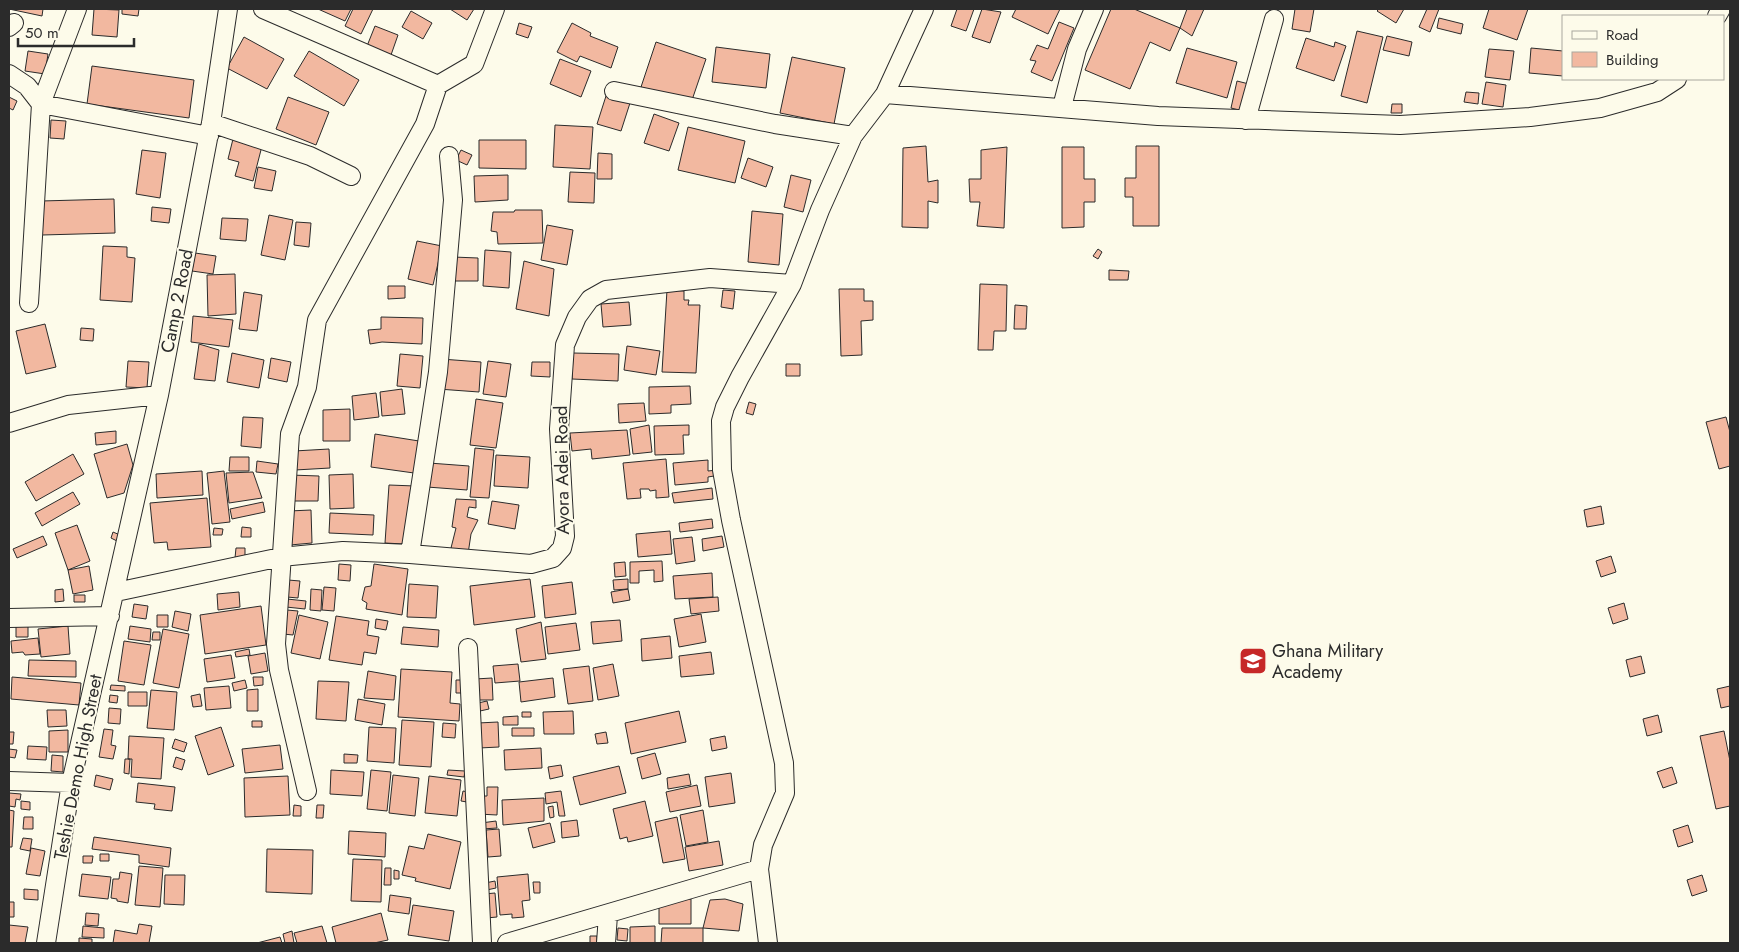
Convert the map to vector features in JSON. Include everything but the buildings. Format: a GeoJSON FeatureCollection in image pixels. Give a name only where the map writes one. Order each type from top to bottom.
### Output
{"type":"FeatureCollection","features":[{"type":"Feature","properties":{"kind":"street"},"geometry":{"type":"LineString","coordinates":[[29,303],[41,104],[77,9]]}},
{"type":"Feature","properties":{"kind":"street","name":"Camp 2 Road"},"geometry":{"type":"LineString","coordinates":[[116,592],[159,395],[210,129],[228,9]]}},
{"type":"Feature","properties":{"kind":"street"},"geometry":{"type":"LineString","coordinates":[[263,9],[438,86]]}},
{"type":"Feature","properties":{"kind":"street"},"geometry":{"type":"LineString","coordinates":[[307,790],[276,654],[290,434],[307,387],[317,320],[425,124],[438,86],[474,64],[495,9]]}},
{"type":"Feature","properties":{"kind":"street"},"geometry":{"type":"LineString","coordinates":[[768,943],[759,870],[763,845],[784,793],[784,763],[731,520],[722,470],[720,432],[725,407],[792,284],[820,210],[853,136],[885,94],[924,9]]}},
{"type":"Feature","properties":{"kind":"street"},"geometry":{"type":"LineString","coordinates":[[1062,107],[1076,49],[1094,9]]}},
{"type":"Feature","properties":{"kind":"street"},"geometry":{"type":"LineString","coordinates":[[1246,120],[1274,18]]}},
{"type":"Feature","properties":{"kind":"street"},"geometry":{"type":"LineString","coordinates":[[9,74],[27,86],[41,104],[210,129],[310,156],[351,176]]}},
{"type":"Feature","properties":{"kind":"street"},"geometry":{"type":"LineString","coordinates":[[885,94],[1246,120],[1289,119],[1400,125],[1530,117],[1600,108],[1657,92],[1676,80]]}},
{"type":"Feature","properties":{"kind":"street"},"geometry":{"type":"LineString","coordinates":[[614,91],[775,124],[853,136]]}},
{"type":"Feature","properties":{"kind":"street"},"geometry":{"type":"LineString","coordinates":[[410,554],[438,372],[453,200],[449,156]]}},
{"type":"Feature","properties":{"kind":"street","name":"Ayora Adei Road"},"geometry":{"type":"LineString","coordinates":[[116,592],[281,557],[343,551],[410,554],[531,564],[553,558],[562,548],[565,536],[559,429],[565,345],[577,318],[590,299],[606,290],[710,278],[792,284]]}},
{"type":"Feature","properties":{"kind":"street"},"geometry":{"type":"LineString","coordinates":[[9,423],[68,405],[159,395]]}},
{"type":"Feature","properties":{"kind":"street","name":"Teshie Demo High Street"},"geometry":{"type":"LineString","coordinates":[[46,943],[71,783],[116,592]]}},
{"type":"Feature","properties":{"kind":"street"},"geometry":{"type":"LineString","coordinates":[[9,618],[110,616]]}},
{"type":"Feature","properties":{"kind":"street"},"geometry":{"type":"LineString","coordinates":[[468,648],[482,943]]}},
{"type":"Feature","properties":{"kind":"street"},"geometry":{"type":"LineString","coordinates":[[9,782],[71,783]]}},
{"type":"Feature","properties":{"kind":"street"},"geometry":{"type":"LineString","coordinates":[[508,943],[759,870]]}},
{"type":"Feature","properties":{"kind":"street"},"geometry":{"type":"LineString","coordinates":[[606,943],[608,915]]}},
{"type":"Feature","properties":{"kind":"place","name":"Ghana Military Academy"},"geometry":{"type":"Point","coordinates":[1253,661]}}]}
